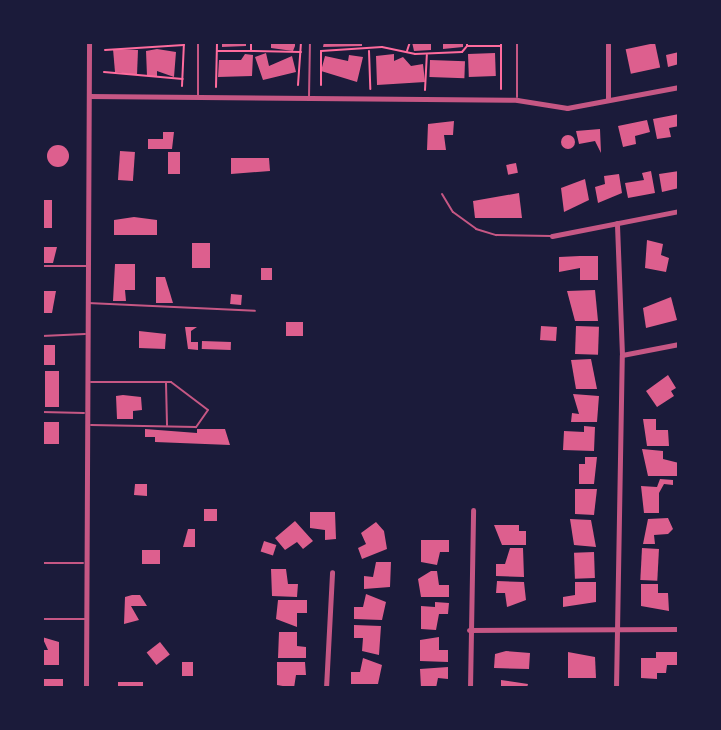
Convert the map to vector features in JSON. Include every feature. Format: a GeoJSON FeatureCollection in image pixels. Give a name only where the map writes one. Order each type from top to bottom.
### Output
{"type":"FeatureCollection","features":[{"type":"Feature","properties":{"kind":"street"},"geometry":{"type":"LineString","coordinates":[[86,688],[83,563],[89,42]]}},
{"type":"Feature","properties":{"kind":"street"},"geometry":{"type":"LineString","coordinates":[[608,43],[608,100]]}},
{"type":"Feature","properties":{"kind":"street"},"geometry":{"type":"LineString","coordinates":[[89,96],[517,100],[567,108],[679,87]]}},
{"type":"Feature","properties":{"kind":"street"},"geometry":{"type":"LineString","coordinates":[[552,236],[679,211]]}},
{"type":"Feature","properties":{"kind":"street"},"geometry":{"type":"LineString","coordinates":[[616,688],[622,355],[617,223]]}},
{"type":"Feature","properties":{"kind":"street"},"geometry":{"type":"LineString","coordinates":[[622,355],[679,344]]}},
{"type":"Feature","properties":{"kind":"street"},"geometry":{"type":"LineString","coordinates":[[470,688],[473,510]]}},
{"type":"Feature","properties":{"kind":"street"},"geometry":{"type":"LineString","coordinates":[[326,688],[332,572]]}},
{"type":"Feature","properties":{"kind":"street"},"geometry":{"type":"LineString","coordinates":[[469,630],[679,629]]}},
{"type":"Feature","properties":{"kind":"lane"},"geometry":{"type":"LineString","coordinates":[[198,42],[198,97]]}},
{"type":"Feature","properties":{"kind":"lane"},"geometry":{"type":"LineString","coordinates":[[309,98],[310,42]]}},
{"type":"Feature","properties":{"kind":"lane"},"geometry":{"type":"LineString","coordinates":[[517,42],[517,100]]}},
{"type":"Feature","properties":{"kind":"lane"},"geometry":{"type":"LineString","coordinates":[[442,194],[453,212],[476,229],[496,235],[552,236]]}},
{"type":"Feature","properties":{"kind":"lane"},"geometry":{"type":"LineString","coordinates":[[42,266],[87,266]]}},
{"type":"Feature","properties":{"kind":"lane"},"geometry":{"type":"LineString","coordinates":[[87,303],[255,311]]}},
{"type":"Feature","properties":{"kind":"lane"},"geometry":{"type":"LineString","coordinates":[[42,336],[86,333]]}},
{"type":"Feature","properties":{"kind":"lane"},"geometry":{"type":"LineString","coordinates":[[85,425],[196,427],[208,410],[166,382],[86,382]]}},
{"type":"Feature","properties":{"kind":"lane"},"geometry":{"type":"LineString","coordinates":[[166,382],[167,426]]}},
{"type":"Feature","properties":{"kind":"lane"},"geometry":{"type":"LineString","coordinates":[[42,412],[85,413]]}},
{"type":"Feature","properties":{"kind":"lane"},"geometry":{"type":"LineString","coordinates":[[42,563],[83,563]]}},
{"type":"Feature","properties":{"kind":"lane"},"geometry":{"type":"LineString","coordinates":[[42,619],[86,619]]}},
{"type":"Feature","properties":{"kind":"path"},"geometry":{"type":"LineString","coordinates":[[216,87],[217,42]]}},
{"type":"Feature","properties":{"kind":"path"},"geometry":{"type":"LineString","coordinates":[[251,42],[251,51]]}},
{"type":"Feature","properties":{"kind":"path"},"geometry":{"type":"LineString","coordinates":[[265,42],[265,51]]}},
{"type":"Feature","properties":{"kind":"path"},"geometry":{"type":"LineString","coordinates":[[298,85],[301,42]]}},
{"type":"Feature","properties":{"kind":"path"},"geometry":{"type":"LineString","coordinates":[[321,42],[321,85]]}},
{"type":"Feature","properties":{"kind":"path"},"geometry":{"type":"LineString","coordinates":[[364,51],[367,42]]}},
{"type":"Feature","properties":{"kind":"path"},"geometry":{"type":"LineString","coordinates":[[407,53],[410,42]]}},
{"type":"Feature","properties":{"kind":"path"},"geometry":{"type":"LineString","coordinates":[[105,50],[140,44],[184,44],[182,86]]}},
{"type":"Feature","properties":{"kind":"path"},"geometry":{"type":"LineString","coordinates":[[321,51],[427,54],[462,52],[467,44],[501,44],[501,91]]}},
{"type":"Feature","properties":{"kind":"path"},"geometry":{"type":"LineString","coordinates":[[369,50],[370,89]]}},
{"type":"Feature","properties":{"kind":"path"},"geometry":{"type":"LineString","coordinates":[[216,51],[301,52]]}},
{"type":"Feature","properties":{"kind":"path"},"geometry":{"type":"LineString","coordinates":[[425,90],[427,54]]}},
{"type":"Feature","properties":{"kind":"path"},"geometry":{"type":"LineString","coordinates":[[104,72],[183,79]]}},
{"type":"Feature","properties":{"kind":"building"},"geometry":{"type":"Polygon","coordinates":[[[222,42],[246,42],[246,46],[222,47],[222,42]]]}},
{"type":"Feature","properties":{"kind":"building"},"geometry":{"type":"Polygon","coordinates":[[[271,42],[295,42],[295,46],[293,51],[271,48],[271,42]]]}},
{"type":"Feature","properties":{"kind":"building"},"geometry":{"type":"Polygon","coordinates":[[[324,42],[362,42],[362,46],[323,47],[324,42]]]}},
{"type":"Feature","properties":{"kind":"building"},"geometry":{"type":"Polygon","coordinates":[[[412,42],[431,42],[431,50],[414,51],[412,42]]]}},
{"type":"Feature","properties":{"kind":"building"},"geometry":{"type":"Polygon","coordinates":[[[443,42],[463,42],[463,47],[443,49],[443,42]]]}},
{"type":"Feature","properties":{"kind":"building"},"geometry":{"type":"Polygon","coordinates":[[[655,43],[660,67],[631,74],[626,49],[655,43]]]}},
{"type":"Feature","properties":{"kind":"building"},"geometry":{"type":"Polygon","coordinates":[[[113,49],[138,50],[137,75],[115,72],[113,49]]]}},
{"type":"Feature","properties":{"kind":"building"},"geometry":{"type":"Polygon","coordinates":[[[146,51],[176,52],[174,77],[157,71],[157,77],[147,76],[146,51]]]}},
{"type":"Feature","properties":{"kind":"building"},"geometry":{"type":"Polygon","coordinates":[[[679,52],[679,64],[668,67],[666,55],[679,52]]]}},
{"type":"Feature","properties":{"kind":"building"},"geometry":{"type":"Polygon","coordinates":[[[266,53],[269,66],[292,56],[296,72],[263,80],[255,57],[266,53]]]}},
{"type":"Feature","properties":{"kind":"building"},"geometry":{"type":"Polygon","coordinates":[[[495,53],[496,76],[469,77],[468,54],[495,53]]]}},
{"type":"Feature","properties":{"kind":"building"},"geometry":{"type":"Polygon","coordinates":[[[245,54],[253,55],[252,76],[218,77],[219,60],[241,60],[245,54]]]}},
{"type":"Feature","properties":{"kind":"building"},"geometry":{"type":"Polygon","coordinates":[[[394,54],[394,61],[403,57],[411,66],[423,64],[425,82],[377,85],[376,56],[394,54]]]}},
{"type":"Feature","properties":{"kind":"building"},"geometry":{"type":"Polygon","coordinates":[[[349,55],[363,57],[357,82],[321,71],[325,56],[348,61],[349,55]]]}},
{"type":"Feature","properties":{"kind":"building"},"geometry":{"type":"Polygon","coordinates":[[[430,60],[465,61],[464,78],[429,77],[430,60]]]}},
{"type":"Feature","properties":{"kind":"building"},"geometry":{"type":"Polygon","coordinates":[[[679,114],[679,126],[669,128],[671,137],[657,139],[653,119],[679,114]]]}},
{"type":"Feature","properties":{"kind":"building"},"geometry":{"type":"Polygon","coordinates":[[[647,120],[650,132],[635,136],[636,144],[623,147],[618,126],[647,120]]]}},
{"type":"Feature","properties":{"kind":"building"},"geometry":{"type":"Polygon","coordinates":[[[454,121],[453,135],[444,135],[446,150],[427,150],[428,124],[454,121]]]}},
{"type":"Feature","properties":{"kind":"building"},"geometry":{"type":"Polygon","coordinates":[[[600,129],[601,153],[595,141],[579,144],[576,131],[600,129]]]}},
{"type":"Feature","properties":{"kind":"building"},"geometry":{"type":"Polygon","coordinates":[[[163,132],[174,132],[172,149],[148,149],[148,139],[163,139],[163,132]]]}},
{"type":"Feature","properties":{"kind":"building"},"geometry":{"type":"Polygon","coordinates":[[[568,135],[575,142],[568,149],[561,142],[568,135]]]}},
{"type":"Feature","properties":{"kind":"building"},"geometry":{"type":"Polygon","coordinates":[[[58,145],[66,148],[69,156],[66,164],[58,167],[50,164],[47,156],[50,148],[58,145]]]}},
{"type":"Feature","properties":{"kind":"building"},"geometry":{"type":"Polygon","coordinates":[[[120,151],[135,152],[133,181],[118,180],[120,151]]]}},
{"type":"Feature","properties":{"kind":"building"},"geometry":{"type":"Polygon","coordinates":[[[168,152],[180,152],[180,174],[168,174],[168,152]]]}},
{"type":"Feature","properties":{"kind":"building"},"geometry":{"type":"Polygon","coordinates":[[[231,158],[269,158],[270,171],[231,174],[231,158]]]}},
{"type":"Feature","properties":{"kind":"building"},"geometry":{"type":"Polygon","coordinates":[[[516,163],[518,173],[508,175],[506,165],[516,163]]]}},
{"type":"Feature","properties":{"kind":"building"},"geometry":{"type":"Polygon","coordinates":[[[651,171],[655,193],[628,198],[625,183],[644,180],[642,173],[651,171]]]}},
{"type":"Feature","properties":{"kind":"building"},"geometry":{"type":"Polygon","coordinates":[[[679,171],[679,188],[662,192],[659,174],[679,171]]]}},
{"type":"Feature","properties":{"kind":"building"},"geometry":{"type":"Polygon","coordinates":[[[619,174],[622,193],[598,203],[595,187],[605,184],[604,176],[619,174]]]}},
{"type":"Feature","properties":{"kind":"building"},"geometry":{"type":"Polygon","coordinates":[[[585,179],[589,200],[564,212],[561,188],[585,179]]]}},
{"type":"Feature","properties":{"kind":"building"},"geometry":{"type":"Polygon","coordinates":[[[519,193],[522,218],[475,218],[473,201],[519,193]]]}},
{"type":"Feature","properties":{"kind":"building"},"geometry":{"type":"Polygon","coordinates":[[[42,200],[52,200],[52,228],[42,228],[42,200]]]}},
{"type":"Feature","properties":{"kind":"building"},"geometry":{"type":"Polygon","coordinates":[[[134,217],[157,220],[157,235],[114,235],[114,220],[134,217]]]}},
{"type":"Feature","properties":{"kind":"building"},"geometry":{"type":"Polygon","coordinates":[[[647,240],[663,244],[661,255],[669,258],[666,272],[645,268],[647,240]]]}},
{"type":"Feature","properties":{"kind":"building"},"geometry":{"type":"Polygon","coordinates":[[[192,243],[210,243],[210,268],[192,268],[192,243]]]}},
{"type":"Feature","properties":{"kind":"building"},"geometry":{"type":"Polygon","coordinates":[[[42,247],[57,247],[53,263],[42,263],[42,247]]]}},
{"type":"Feature","properties":{"kind":"building"},"geometry":{"type":"Polygon","coordinates":[[[598,256],[598,280],[580,280],[580,268],[559,272],[559,257],[598,256]]]}},
{"type":"Feature","properties":{"kind":"building"},"geometry":{"type":"Polygon","coordinates":[[[115,264],[135,264],[135,290],[125,290],[126,301],[113,301],[115,264]]]}},
{"type":"Feature","properties":{"kind":"building"},"geometry":{"type":"Polygon","coordinates":[[[261,268],[272,268],[272,280],[261,280],[261,268]]]}},
{"type":"Feature","properties":{"kind":"building"},"geometry":{"type":"Polygon","coordinates":[[[156,277],[165,277],[173,303],[156,303],[156,277]]]}},
{"type":"Feature","properties":{"kind":"building"},"geometry":{"type":"Polygon","coordinates":[[[595,290],[598,321],[575,321],[567,291],[595,290]]]}},
{"type":"Feature","properties":{"kind":"building"},"geometry":{"type":"Polygon","coordinates":[[[42,291],[56,291],[52,313],[42,313],[42,291]]]}},
{"type":"Feature","properties":{"kind":"building"},"geometry":{"type":"Polygon","coordinates":[[[231,294],[242,295],[241,305],[230,304],[231,294]]]}},
{"type":"Feature","properties":{"kind":"building"},"geometry":{"type":"Polygon","coordinates":[[[671,297],[677,320],[646,328],[643,308],[671,297]]]}},
{"type":"Feature","properties":{"kind":"building"},"geometry":{"type":"Polygon","coordinates":[[[286,322],[303,322],[303,336],[286,336],[286,322]]]}},
{"type":"Feature","properties":{"kind":"building"},"geometry":{"type":"Polygon","coordinates":[[[541,326],[557,327],[556,341],[540,340],[541,326]]]}},
{"type":"Feature","properties":{"kind":"building"},"geometry":{"type":"Polygon","coordinates":[[[576,326],[599,327],[598,355],[575,354],[576,326]]]}},
{"type":"Feature","properties":{"kind":"building"},"geometry":{"type":"Polygon","coordinates":[[[185,327],[197,327],[191,331],[191,342],[198,342],[198,350],[188,349],[185,327]]]}},
{"type":"Feature","properties":{"kind":"building"},"geometry":{"type":"Polygon","coordinates":[[[139,331],[166,334],[165,349],[139,348],[139,331]]]}},
{"type":"Feature","properties":{"kind":"building"},"geometry":{"type":"Polygon","coordinates":[[[202,341],[231,342],[231,350],[202,349],[202,341]]]}},
{"type":"Feature","properties":{"kind":"building"},"geometry":{"type":"Polygon","coordinates":[[[42,345],[55,345],[55,365],[42,365],[42,345]]]}},
{"type":"Feature","properties":{"kind":"building"},"geometry":{"type":"Polygon","coordinates":[[[591,359],[597,389],[576,389],[571,360],[591,359]]]}},
{"type":"Feature","properties":{"kind":"building"},"geometry":{"type":"Polygon","coordinates":[[[45,371],[59,371],[59,407],[45,407],[45,371]]]}},
{"type":"Feature","properties":{"kind":"building"},"geometry":{"type":"Polygon","coordinates":[[[668,375],[676,388],[671,391],[674,396],[657,407],[646,391],[668,375]]]}},
{"type":"Feature","properties":{"kind":"building"},"geometry":{"type":"Polygon","coordinates":[[[573,394],[599,396],[597,422],[571,422],[572,413],[579,414],[573,394]]]}},
{"type":"Feature","properties":{"kind":"building"},"geometry":{"type":"Polygon","coordinates":[[[116,396],[141,397],[142,410],[133,411],[133,419],[117,419],[116,396]]]}},
{"type":"Feature","properties":{"kind":"building"},"geometry":{"type":"Polygon","coordinates":[[[643,419],[656,419],[656,430],[668,430],[669,446],[647,446],[643,419]]]}},
{"type":"Feature","properties":{"kind":"building"},"geometry":{"type":"Polygon","coordinates":[[[42,422],[59,422],[59,444],[42,444],[42,422]]]}},
{"type":"Feature","properties":{"kind":"building"},"geometry":{"type":"Polygon","coordinates":[[[584,426],[595,427],[594,451],[563,450],[564,431],[584,432],[584,426]]]}},
{"type":"Feature","properties":{"kind":"building"},"geometry":{"type":"Polygon","coordinates":[[[145,429],[197,433],[197,429],[225,429],[230,445],[155,442],[155,437],[145,437],[145,429]]]}},
{"type":"Feature","properties":{"kind":"building"},"geometry":{"type":"Polygon","coordinates":[[[642,449],[663,451],[663,459],[679,463],[679,476],[648,476],[642,449]]]}},
{"type":"Feature","properties":{"kind":"building"},"geometry":{"type":"Polygon","coordinates":[[[585,457],[597,457],[594,484],[579,484],[579,464],[585,464],[585,457]]]}},
{"type":"Feature","properties":{"kind":"building"},"geometry":{"type":"Polygon","coordinates":[[[660,479],[673,480],[673,485],[664,484],[659,493],[659,513],[644,513],[641,486],[657,487],[660,479]]]}},
{"type":"Feature","properties":{"kind":"building"},"geometry":{"type":"Polygon","coordinates":[[[135,484],[147,484],[147,496],[134,495],[135,484]]]}},
{"type":"Feature","properties":{"kind":"building"},"geometry":{"type":"Polygon","coordinates":[[[575,489],[597,489],[594,515],[575,514],[575,489]]]}},
{"type":"Feature","properties":{"kind":"building"},"geometry":{"type":"Polygon","coordinates":[[[204,509],[217,509],[217,521],[204,521],[204,509]]]}},
{"type":"Feature","properties":{"kind":"building"},"geometry":{"type":"Polygon","coordinates":[[[310,512],[335,512],[336,539],[325,540],[325,530],[310,528],[310,512]]]}},
{"type":"Feature","properties":{"kind":"building"},"geometry":{"type":"Polygon","coordinates":[[[668,518],[673,529],[668,534],[654,535],[655,544],[643,544],[648,519],[668,518]]]}},
{"type":"Feature","properties":{"kind":"building"},"geometry":{"type":"Polygon","coordinates":[[[570,519],[591,520],[596,547],[574,545],[570,519]]]}},
{"type":"Feature","properties":{"kind":"building"},"geometry":{"type":"Polygon","coordinates":[[[295,521],[313,541],[303,549],[297,542],[285,550],[275,538],[295,521]]]}},
{"type":"Feature","properties":{"kind":"building"},"geometry":{"type":"Polygon","coordinates":[[[376,522],[384,531],[387,549],[362,559],[358,548],[366,544],[361,533],[376,522]]]}},
{"type":"Feature","properties":{"kind":"building"},"geometry":{"type":"Polygon","coordinates":[[[494,525],[519,525],[519,531],[526,531],[526,545],[502,545],[494,525]]]}},
{"type":"Feature","properties":{"kind":"building"},"geometry":{"type":"Polygon","coordinates":[[[188,529],[195,529],[195,547],[183,547],[188,529]]]}},
{"type":"Feature","properties":{"kind":"building"},"geometry":{"type":"Polygon","coordinates":[[[421,540],[449,540],[449,552],[440,552],[437,565],[421,562],[421,540]]]}},
{"type":"Feature","properties":{"kind":"building"},"geometry":{"type":"Polygon","coordinates":[[[264,541],[276,545],[273,555],[261,551],[264,541]]]}},
{"type":"Feature","properties":{"kind":"building"},"geometry":{"type":"Polygon","coordinates":[[[510,548],[523,548],[524,577],[496,576],[496,564],[505,564],[510,548]]]}},
{"type":"Feature","properties":{"kind":"building"},"geometry":{"type":"Polygon","coordinates":[[[642,548],[659,549],[657,581],[640,580],[642,548]]]}},
{"type":"Feature","properties":{"kind":"building"},"geometry":{"type":"Polygon","coordinates":[[[142,550],[160,550],[160,564],[142,564],[142,550]]]}},
{"type":"Feature","properties":{"kind":"building"},"geometry":{"type":"Polygon","coordinates":[[[594,552],[595,578],[575,579],[574,553],[594,552]]]}},
{"type":"Feature","properties":{"kind":"building"},"geometry":{"type":"Polygon","coordinates":[[[376,562],[391,562],[390,587],[364,589],[364,576],[373,577],[376,562]]]}},
{"type":"Feature","properties":{"kind":"building"},"geometry":{"type":"Polygon","coordinates":[[[271,569],[286,569],[288,584],[298,584],[297,597],[272,596],[271,569]]]}},
{"type":"Feature","properties":{"kind":"building"},"geometry":{"type":"Polygon","coordinates":[[[437,571],[439,585],[449,585],[449,597],[421,597],[418,579],[437,571]]]}},
{"type":"Feature","properties":{"kind":"building"},"geometry":{"type":"Polygon","coordinates":[[[497,581],[524,582],[526,600],[507,607],[505,593],[496,593],[497,581]]]}},
{"type":"Feature","properties":{"kind":"building"},"geometry":{"type":"Polygon","coordinates":[[[575,582],[596,582],[596,602],[563,607],[563,597],[575,595],[575,582]]]}},
{"type":"Feature","properties":{"kind":"building"},"geometry":{"type":"Polygon","coordinates":[[[641,584],[658,584],[658,593],[668,593],[669,611],[641,606],[641,584]]]}},
{"type":"Feature","properties":{"kind":"building"},"geometry":{"type":"Polygon","coordinates":[[[366,594],[386,602],[382,620],[354,619],[354,607],[363,607],[366,594]]]}},
{"type":"Feature","properties":{"kind":"building"},"geometry":{"type":"Polygon","coordinates":[[[140,595],[147,606],[131,606],[139,620],[124,624],[125,597],[140,595]]]}},
{"type":"Feature","properties":{"kind":"building"},"geometry":{"type":"Polygon","coordinates":[[[278,600],[307,600],[307,613],[297,613],[297,627],[276,619],[278,600]]]}},
{"type":"Feature","properties":{"kind":"building"},"geometry":{"type":"Polygon","coordinates":[[[435,602],[449,603],[448,614],[439,614],[436,630],[421,629],[421,606],[435,607],[435,602]]]}},
{"type":"Feature","properties":{"kind":"building"},"geometry":{"type":"Polygon","coordinates":[[[354,625],[381,626],[379,655],[362,651],[363,638],[354,638],[354,625]]]}},
{"type":"Feature","properties":{"kind":"building"},"geometry":{"type":"Polygon","coordinates":[[[279,632],[297,632],[297,646],[306,647],[306,658],[278,658],[279,632]]]}},
{"type":"Feature","properties":{"kind":"building"},"geometry":{"type":"Polygon","coordinates":[[[42,637],[59,642],[59,665],[42,665],[42,650],[48,650],[42,637]]]}},
{"type":"Feature","properties":{"kind":"building"},"geometry":{"type":"Polygon","coordinates":[[[439,637],[439,650],[448,650],[448,662],[420,661],[420,640],[439,637]]]}},
{"type":"Feature","properties":{"kind":"building"},"geometry":{"type":"Polygon","coordinates":[[[160,642],[170,655],[156,665],[147,652],[160,642]]]}},
{"type":"Feature","properties":{"kind":"building"},"geometry":{"type":"Polygon","coordinates":[[[506,651],[530,653],[529,669],[494,668],[495,654],[506,651]]]}},
{"type":"Feature","properties":{"kind":"building"},"geometry":{"type":"Polygon","coordinates":[[[568,652],[595,657],[596,678],[568,678],[568,652]]]}},
{"type":"Feature","properties":{"kind":"building"},"geometry":{"type":"Polygon","coordinates":[[[656,652],[677,652],[677,665],[667,665],[666,673],[657,673],[657,679],[641,678],[641,658],[656,658],[656,652]]]}},
{"type":"Feature","properties":{"kind":"building"},"geometry":{"type":"Polygon","coordinates":[[[363,658],[382,665],[378,684],[351,684],[351,672],[360,672],[363,658]]]}},
{"type":"Feature","properties":{"kind":"building"},"geometry":{"type":"Polygon","coordinates":[[[182,662],[193,662],[193,676],[182,676],[182,662]]]}},
{"type":"Feature","properties":{"kind":"building"},"geometry":{"type":"Polygon","coordinates":[[[277,662],[305,662],[306,675],[296,675],[294,688],[277,685],[277,662]]]}},
{"type":"Feature","properties":{"kind":"building"},"geometry":{"type":"Polygon","coordinates":[[[448,667],[448,679],[438,678],[436,688],[421,688],[420,669],[448,667]]]}},
{"type":"Feature","properties":{"kind":"building"},"geometry":{"type":"Polygon","coordinates":[[[42,679],[63,679],[63,688],[42,688],[42,679]]]}},
{"type":"Feature","properties":{"kind":"building"},"geometry":{"type":"Polygon","coordinates":[[[501,680],[528,684],[527,688],[501,688],[501,680]]]}},
{"type":"Feature","properties":{"kind":"building"},"geometry":{"type":"Polygon","coordinates":[[[118,682],[143,682],[143,688],[118,688],[118,682]]]}}]}
